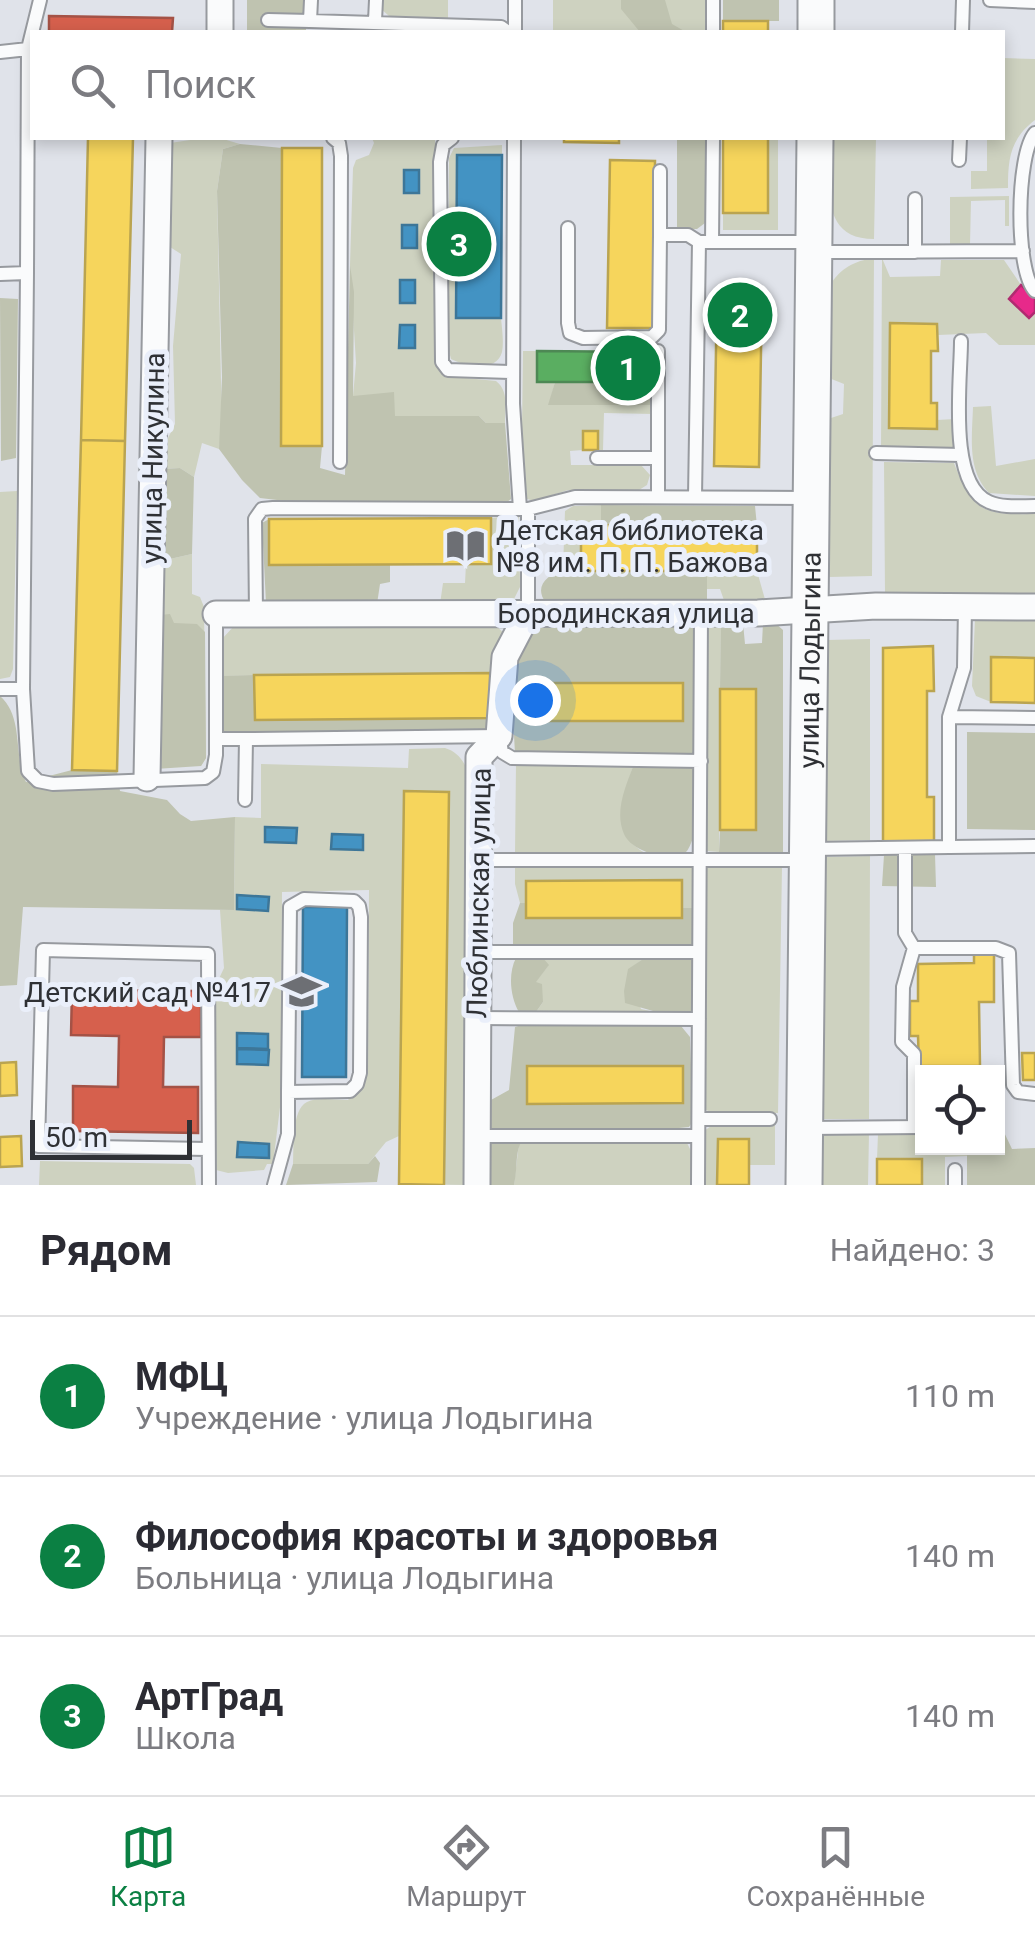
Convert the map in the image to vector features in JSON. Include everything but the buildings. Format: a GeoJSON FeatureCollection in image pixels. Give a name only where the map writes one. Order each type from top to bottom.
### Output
{"type":"FeatureCollection","features":[{"type":"Feature","properties":{"kind":"main road"},"geometry":{"type":"LineString","coordinates":[[816,0],[816,30]]}},
{"type":"Feature","properties":{"kind":"main road","name":"улица Лодыгина"},"geometry":{"type":"LineString","coordinates":[[804,1185],[815,140]]}},
{"type":"Feature","properties":{"kind":"street"},"geometry":{"type":"LineString","coordinates":[[220,0],[220,30]]}},
{"type":"Feature","properties":{"kind":"street","name":"улица Никулина"},"geometry":{"type":"LineString","coordinates":[[146,778],[159,140]]}},
{"type":"Feature","properties":{"kind":"street","name":"Бородинская улица"},"geometry":{"type":"LineString","coordinates":[[216,614],[701,613],[809,608],[1035,607]]}},
{"type":"Feature","properties":{"kind":"street","name":"Люблинская улица"},"geometry":{"type":"LineString","coordinates":[[478,1185],[479,757],[499,736],[506,657],[528,613]]}},
{"type":"Feature","properties":{"kind":"lane"},"geometry":{"type":"LineString","coordinates":[[33,30],[40,0]]}},
{"type":"Feature","properties":{"kind":"lane"},"geometry":{"type":"LineString","coordinates":[[310,20],[311,0]]}},
{"type":"Feature","properties":{"kind":"lane"},"geometry":{"type":"LineString","coordinates":[[375,21],[376,0]]}},
{"type":"Feature","properties":{"kind":"lane"},"geometry":{"type":"LineString","coordinates":[[511,30],[515,0]]}},
{"type":"Feature","properties":{"kind":"lane"},"geometry":{"type":"LineString","coordinates":[[713,0],[713,30]]}},
{"type":"Feature","properties":{"kind":"lane"},"geometry":{"type":"LineString","coordinates":[[962,30],[963,0]]}},
{"type":"Feature","properties":{"kind":"lane"},"geometry":{"type":"LineString","coordinates":[[990,0],[1035,2]]}},
{"type":"Feature","properties":{"kind":"lane"},"geometry":{"type":"LineString","coordinates":[[268,20],[375,21],[507,30]]}},
{"type":"Feature","properties":{"kind":"lane"},"geometry":{"type":"LineString","coordinates":[[30,42],[23,689],[28,770],[38,781],[53,784],[205,778],[213,772],[216,614]]}},
{"type":"Feature","properties":{"kind":"lane"},"geometry":{"type":"LineString","coordinates":[[0,52],[28,50]]}},
{"type":"Feature","properties":{"kind":"lane"},"geometry":{"type":"LineString","coordinates":[[1035,133],[1022,160],[1029,232],[1022,252],[1023,268],[1035,291]]}},
{"type":"Feature","properties":{"kind":"lane"},"geometry":{"type":"LineString","coordinates":[[335,140],[341,156],[340,462]]}},
{"type":"Feature","properties":{"kind":"lane"},"geometry":{"type":"LineString","coordinates":[[449,140],[443,145],[440,162],[442,362],[448,370],[458,372],[514,372]]}},
{"type":"Feature","properties":{"kind":"lane"},"geometry":{"type":"LineString","coordinates":[[514,140],[514,372],[528,613]]}},
{"type":"Feature","properties":{"kind":"lane"},"geometry":{"type":"LineString","coordinates":[[695,498],[713,140]]}},
{"type":"Feature","properties":{"kind":"lane"},"geometry":{"type":"LineString","coordinates":[[959,160],[960,140]]}},
{"type":"Feature","properties":{"kind":"lane"},"geometry":{"type":"LineString","coordinates":[[568,228],[570,333],[583,338],[652,337],[659,330],[660,171]]}},
{"type":"Feature","properties":{"kind":"lane"},"geometry":{"type":"LineString","coordinates":[[915,200],[916,252]]}},
{"type":"Feature","properties":{"kind":"lane"},"geometry":{"type":"LineString","coordinates":[[660,235],[688,235],[706,242],[916,252],[1022,252]]}},
{"type":"Feature","properties":{"kind":"lane"},"geometry":{"type":"LineString","coordinates":[[0,274],[26,273]]}},
{"type":"Feature","properties":{"kind":"lane"},"geometry":{"type":"LineString","coordinates":[[960,342],[961,454],[968,485],[987,502],[1035,506]]}},
{"type":"Feature","properties":{"kind":"lane"},"geometry":{"type":"LineString","coordinates":[[658,351],[658,498]]}},
{"type":"Feature","properties":{"kind":"lane"},"geometry":{"type":"LineString","coordinates":[[876,454],[961,454]]}},
{"type":"Feature","properties":{"kind":"lane"},"geometry":{"type":"LineString","coordinates":[[596,458],[658,458]]}},
{"type":"Feature","properties":{"kind":"lane"},"geometry":{"type":"LineString","coordinates":[[256,614],[255,520],[262,508],[524,509],[574,497],[812,498]]}},
{"type":"Feature","properties":{"kind":"lane"},"geometry":{"type":"LineString","coordinates":[[949,847],[949,717],[964,668],[965,606]]}},
{"type":"Feature","properties":{"kind":"lane"},"geometry":{"type":"LineString","coordinates":[[698,1185],[701,613]]}},
{"type":"Feature","properties":{"kind":"lane"},"geometry":{"type":"LineString","coordinates":[[0,689],[23,689]]}},
{"type":"Feature","properties":{"kind":"lane"},"geometry":{"type":"LineString","coordinates":[[949,717],[1035,718]]}},
{"type":"Feature","properties":{"kind":"lane"},"geometry":{"type":"LineString","coordinates":[[216,739],[499,736],[502,752],[512,758],[700,761]]}},
{"type":"Feature","properties":{"kind":"lane"},"geometry":{"type":"LineString","coordinates":[[245,800],[246,739]]}},
{"type":"Feature","properties":{"kind":"lane"},"geometry":{"type":"LineString","coordinates":[[477,860],[700,859],[905,848],[1035,846]]}},
{"type":"Feature","properties":{"kind":"lane"},"geometry":{"type":"LineString","coordinates":[[905,848],[906,933],[914,948],[903,987],[902,1042],[914,1054],[915,1072]]}},
{"type":"Feature","properties":{"kind":"lane"},"geometry":{"type":"LineString","coordinates":[[274,1185],[288,1134],[288,1092],[290,907],[304,900],[354,900],[361,917],[357,1084],[340,1092],[288,1092]]}},
{"type":"Feature","properties":{"kind":"lane"},"geometry":{"type":"LineString","coordinates":[[914,948],[996,948],[1009,953],[1013,1085],[1018,1092],[1035,1094]]}},
{"type":"Feature","properties":{"kind":"lane"},"geometry":{"type":"LineString","coordinates":[[207,1149],[38,1146],[43,950],[208,954],[208,1185]]}},
{"type":"Feature","properties":{"kind":"lane"},"geometry":{"type":"LineString","coordinates":[[477,952],[700,952]]}},
{"type":"Feature","properties":{"kind":"lane"},"geometry":{"type":"LineString","coordinates":[[477,1018],[699,1019]]}},
{"type":"Feature","properties":{"kind":"lane"},"geometry":{"type":"LineString","coordinates":[[699,1119],[770,1119]]}},
{"type":"Feature","properties":{"kind":"lane"},"geometry":{"type":"LineString","coordinates":[[805,1128],[915,1127]]}},
{"type":"Feature","properties":{"kind":"lane"},"geometry":{"type":"LineString","coordinates":[[477,1136],[698,1136]]}},
{"type":"Feature","properties":{"kind":"lane"},"geometry":{"type":"LineString","coordinates":[[955,1170],[955,1185]]}},
{"type":"Feature","properties":{"kind":"green space"},"geometry":{"type":"Polygon","coordinates":[[[247,0],[306,0],[306,30],[247,30],[247,0]]]}},
{"type":"Feature","properties":{"kind":"green space"},"geometry":{"type":"Polygon","coordinates":[[[380,0],[448,0],[448,18],[389,16],[380,8],[380,0]]]}},
{"type":"Feature","properties":{"kind":"green space"},"geometry":{"type":"Polygon","coordinates":[[[553,0],[705,0],[705,30],[553,30],[553,0]]]}},
{"type":"Feature","properties":{"kind":"green space"},"geometry":{"type":"Polygon","coordinates":[[[621,0],[665,0],[672,24],[682,30],[638,30],[621,9],[621,0]]]}},
{"type":"Feature","properties":{"kind":"green space"},"geometry":{"type":"Polygon","coordinates":[[[723,0],[779,0],[779,21],[723,21],[723,0]]]}},
{"type":"Feature","properties":{"kind":"green space"},"geometry":{"type":"Polygon","coordinates":[[[1005,58],[1035,59],[1035,120],[1012,150],[1008,188],[971,189],[971,171],[987,171],[987,140],[1005,140],[1005,58]]]}},
{"type":"Feature","properties":{"kind":"green space"},"geometry":{"type":"Polygon","coordinates":[[[226,140],[240,144],[223,149],[217,191],[222,429],[219,449],[202,443],[194,477],[180,468],[162,469],[167,440],[175,424],[173,346],[181,254],[170,247],[165,234],[170,143],[226,140]]]}},
{"type":"Feature","properties":{"kind":"green space"},"geometry":{"type":"Polygon","coordinates":[[[373,140],[435,140],[438,362],[446,376],[496,381],[505,395],[505,423],[486,423],[479,416],[394,416],[353,396],[353,168],[356,160],[369,155],[373,140]]]}},
{"type":"Feature","properties":{"kind":"green space"},"geometry":{"type":"Polygon","coordinates":[[[677,140],[706,140],[705,223],[697,229],[677,229],[677,140]]]}},
{"type":"Feature","properties":{"kind":"green space"},"geometry":{"type":"Polygon","coordinates":[[[768,140],[778,140],[778,230],[723,230],[723,213],[768,212],[768,140]]]}},
{"type":"Feature","properties":{"kind":"green space"},"geometry":{"type":"Polygon","coordinates":[[[831,140],[876,140],[874,239],[843,229],[835,218],[829,188],[831,140]]]}},
{"type":"Feature","properties":{"kind":"green space"},"geometry":{"type":"Polygon","coordinates":[[[240,144],[282,148],[281,445],[322,446],[320,468],[345,475],[350,265],[354,292],[353,396],[394,392],[395,416],[479,416],[486,423],[505,423],[511,499],[294,502],[260,498],[242,480],[219,449],[222,377],[217,191],[223,149],[240,144]]]}},
{"type":"Feature","properties":{"kind":"green space"},"geometry":{"type":"Polygon","coordinates":[[[502,145],[502,155],[457,156],[456,318],[501,318],[503,335],[502,352],[494,363],[464,364],[451,359],[448,347],[449,158],[454,148],[502,145]]]}},
{"type":"Feature","properties":{"kind":"green space"},"geometry":{"type":"Polygon","coordinates":[[[1009,196],[1009,226],[1005,226],[1005,200],[971,201],[970,245],[950,246],[950,197],[1009,196]]]}},
{"type":"Feature","properties":{"kind":"green space"},"geometry":{"type":"Polygon","coordinates":[[[874,258],[872,576],[829,577],[828,419],[843,414],[844,384],[829,378],[830,285],[849,266],[874,258]]]}},
{"type":"Feature","properties":{"kind":"green space"},"geometry":{"type":"Polygon","coordinates":[[[882,258],[890,277],[940,276],[941,260],[1004,260],[1035,298],[1035,345],[999,345],[986,333],[938,335],[937,324],[891,324],[889,428],[936,429],[937,420],[955,419],[955,448],[881,448],[882,258]]]}},
{"type":"Feature","properties":{"kind":"green space"},"geometry":{"type":"Polygon","coordinates":[[[0,298],[18,299],[16,458],[1,461],[0,298]]]}},
{"type":"Feature","properties":{"kind":"green space"},"geometry":{"type":"Polygon","coordinates":[[[523,351],[537,351],[538,382],[555,382],[549,405],[653,405],[653,414],[604,413],[603,450],[598,450],[598,431],[583,431],[583,450],[570,451],[571,465],[641,465],[650,475],[647,485],[639,490],[568,490],[534,501],[527,499],[522,429],[523,351]]]}},
{"type":"Feature","properties":{"kind":"green space"},"geometry":{"type":"Polygon","coordinates":[[[555,382],[651,382],[653,405],[548,405],[555,382]]]}},
{"type":"Feature","properties":{"kind":"green space"},"geometry":{"type":"Polygon","coordinates":[[[991,406],[996,466],[1035,459],[1035,496],[989,493],[977,474],[972,453],[973,407],[991,406]]]}},
{"type":"Feature","properties":{"kind":"green space"},"geometry":{"type":"Polygon","coordinates":[[[884,462],[954,463],[967,492],[982,507],[1003,513],[1035,514],[1035,596],[885,595],[884,462]]]}},
{"type":"Feature","properties":{"kind":"green space"},"geometry":{"type":"Polygon","coordinates":[[[180,468],[194,477],[192,554],[161,561],[160,513],[165,488],[162,469],[180,468]]]}},
{"type":"Feature","properties":{"kind":"green space"},"geometry":{"type":"Polygon","coordinates":[[[17,491],[13,669],[10,677],[0,679],[0,492],[17,491]]]}},
{"type":"Feature","properties":{"kind":"green space"},"geometry":{"type":"Polygon","coordinates":[[[601,505],[601,526],[581,571],[563,569],[565,511],[573,506],[601,505]]]}},
{"type":"Feature","properties":{"kind":"green space"},"geometry":{"type":"Polygon","coordinates":[[[601,505],[755,506],[757,526],[601,526],[601,505]]]}},
{"type":"Feature","properties":{"kind":"green space"},"geometry":{"type":"Polygon","coordinates":[[[519,515],[520,587],[512,603],[440,604],[443,583],[465,583],[466,564],[491,518],[519,515]]]}},
{"type":"Feature","properties":{"kind":"green space"},"geometry":{"type":"Polygon","coordinates":[[[269,519],[390,564],[390,582],[380,584],[377,604],[266,603],[262,523],[269,519]]]}},
{"type":"Feature","properties":{"kind":"green space"},"geometry":{"type":"Polygon","coordinates":[[[192,554],[192,594],[200,597],[204,607],[206,758],[201,766],[154,744],[161,561],[192,554]]]}},
{"type":"Feature","properties":{"kind":"green space"},"geometry":{"type":"Polygon","coordinates":[[[563,569],[707,571],[707,603],[546,603],[542,586],[563,569]]]}},
{"type":"Feature","properties":{"kind":"green space"},"geometry":{"type":"Polygon","coordinates":[[[707,571],[757,571],[766,603],[725,603],[720,589],[707,589],[707,571]]]}},
{"type":"Feature","properties":{"kind":"green space"},"geometry":{"type":"Polygon","coordinates":[[[170,614],[174,623],[197,624],[205,632],[206,758],[201,766],[155,769],[160,615],[170,614]]]}},
{"type":"Feature","properties":{"kind":"green space"},"geometry":{"type":"Polygon","coordinates":[[[1035,617],[1035,658],[992,657],[991,702],[976,696],[972,686],[975,619],[1035,617]]]}},
{"type":"Feature","properties":{"kind":"green space"},"geometry":{"type":"Polygon","coordinates":[[[694,623],[694,836],[681,855],[644,851],[624,834],[621,808],[634,764],[515,754],[516,664],[529,633],[541,624],[694,623]],[[527,683],[682,721],[683,683],[527,683]]]}},
{"type":"Feature","properties":{"kind":"green space"},"geometry":{"type":"Polygon","coordinates":[[[707,623],[721,623],[719,852],[706,851],[707,623]]]}},
{"type":"Feature","properties":{"kind":"green space"},"geometry":{"type":"Polygon","coordinates":[[[721,623],[743,623],[745,644],[762,643],[763,623],[775,623],[783,630],[783,852],[719,852],[720,830],[756,829],[756,689],[720,689],[721,623]]]}},
{"type":"Feature","properties":{"kind":"green space"},"geometry":{"type":"Polygon","coordinates":[[[495,625],[504,633],[490,718],[489,673],[222,676],[222,639],[234,626],[495,625]]]}},
{"type":"Feature","properties":{"kind":"green space"},"geometry":{"type":"Polygon","coordinates":[[[870,639],[870,840],[824,841],[826,640],[870,639]]]}},
{"type":"Feature","properties":{"kind":"green space"},"geometry":{"type":"Polygon","coordinates":[[[254,675],[255,720],[490,718],[484,731],[223,732],[222,676],[254,675]]]}},
{"type":"Feature","properties":{"kind":"green space"},"geometry":{"type":"Polygon","coordinates":[[[0,696],[12,714],[26,782],[72,770],[117,771],[120,791],[167,800],[191,821],[235,817],[234,910],[23,907],[17,985],[0,986],[0,696]]]}},
{"type":"Feature","properties":{"kind":"green space"},"geometry":{"type":"Polygon","coordinates":[[[967,732],[1035,733],[1035,830],[967,829],[967,732]]]}},
{"type":"Feature","properties":{"kind":"green space"},"geometry":{"type":"Polygon","coordinates":[[[445,748],[460,758],[469,775],[466,1185],[399,1184],[399,1136],[386,1142],[368,1164],[293,1164],[294,1130],[302,1106],[316,1100],[348,1100],[368,1074],[369,890],[282,892],[281,1099],[273,1164],[267,1164],[264,1170],[228,1173],[212,1169],[216,985],[224,968],[220,910],[234,910],[235,817],[261,818],[261,764],[408,768],[409,749],[445,748]]]}},
{"type":"Feature","properties":{"kind":"green space"},"geometry":{"type":"Polygon","coordinates":[[[516,764],[634,764],[623,802],[623,826],[635,846],[647,854],[515,853],[516,764]]]}},
{"type":"Feature","properties":{"kind":"green space"},"geometry":{"type":"Polygon","coordinates":[[[935,854],[936,887],[882,886],[884,855],[935,854]]]}},
{"type":"Feature","properties":{"kind":"green space"},"geometry":{"type":"Polygon","coordinates":[[[870,856],[869,1119],[822,1119],[824,857],[870,856]]]}},
{"type":"Feature","properties":{"kind":"green space"},"geometry":{"type":"Polygon","coordinates":[[[515,864],[692,866],[695,908],[682,908],[681,880],[526,881],[526,903],[520,903],[515,884],[515,864]]]}},
{"type":"Feature","properties":{"kind":"green space"},"geometry":{"type":"Polygon","coordinates":[[[706,866],[782,867],[778,1113],[713,1113],[704,1104],[706,866]]]}},
{"type":"Feature","properties":{"kind":"green space"},"geometry":{"type":"Polygon","coordinates":[[[520,903],[526,903],[526,918],[681,918],[682,908],[695,908],[694,947],[521,948],[513,945],[513,923],[520,903]]]}},
{"type":"Feature","properties":{"kind":"green space"},"geometry":{"type":"Polygon","coordinates":[[[516,958],[543,958],[549,965],[536,982],[542,984],[543,1002],[536,1012],[519,1012],[516,1006],[511,978],[516,958]]]}},
{"type":"Feature","properties":{"kind":"green space"},"geometry":{"type":"Polygon","coordinates":[[[543,958],[643,959],[628,970],[641,1009],[660,1013],[536,1012],[543,1002],[535,982],[548,966],[543,958]]]}},
{"type":"Feature","properties":{"kind":"green space"},"geometry":{"type":"Polygon","coordinates":[[[694,958],[691,1012],[660,1013],[625,1003],[628,969],[643,959],[694,958]]]}},
{"type":"Feature","properties":{"kind":"green space"},"geometry":{"type":"Polygon","coordinates":[[[681,1026],[690,1037],[693,1121],[689,1127],[679,1128],[539,1128],[520,1145],[514,1185],[489,1185],[486,1121],[491,1100],[509,1090],[515,1027],[681,1026]]]}},
{"type":"Feature","properties":{"kind":"green space"},"geometry":{"type":"Polygon","coordinates":[[[714,1124],[775,1124],[775,1165],[749,1165],[749,1139],[719,1139],[717,1185],[703,1185],[704,1131],[714,1124]]]}},
{"type":"Feature","properties":{"kind":"green space"},"geometry":{"type":"Polygon","coordinates":[[[915,1133],[915,1155],[967,1156],[945,1157],[945,1185],[922,1185],[921,1159],[877,1159],[878,1134],[915,1133]]]}},
{"type":"Feature","properties":{"kind":"green space"},"geometry":{"type":"Polygon","coordinates":[[[822,1134],[869,1134],[868,1185],[821,1185],[822,1134]]]}},
{"type":"Feature","properties":{"kind":"green space"},"geometry":{"type":"Polygon","coordinates":[[[1005,1134],[1012,1149],[1035,1148],[1035,1185],[967,1185],[967,1155],[1005,1155],[1005,1134]]]}},
{"type":"Feature","properties":{"kind":"green space"},"geometry":{"type":"Polygon","coordinates":[[[686,1141],[691,1151],[692,1185],[514,1185],[519,1143],[686,1141]]]}},
{"type":"Feature","properties":{"kind":"green space"},"geometry":{"type":"Polygon","coordinates":[[[375,1156],[380,1163],[377,1182],[286,1185],[293,1164],[368,1164],[375,1156]]]}},
{"type":"Feature","properties":{"kind":"green space"},"geometry":{"type":"Polygon","coordinates":[[[40,1161],[190,1164],[196,1185],[39,1185],[40,1161]]]}},
{"type":"Feature","properties":{"kind":"place","name":"АртГрад"},"geometry":{"type":"Point","coordinates":[459,244]}},
{"type":"Feature","properties":{"kind":"place","name":"Философия красоты и здоровья"},"geometry":{"type":"Point","coordinates":[740,315]}},
{"type":"Feature","properties":{"kind":"place","name":"МФЦ"},"geometry":{"type":"Point","coordinates":[628,368]}},
{"type":"Feature","properties":{"kind":"place","name":"Детская библиотека №8 им. П. П. Бажова"},"geometry":{"type":"Point","coordinates":[466,546]}},
{"type":"Feature","properties":{"kind":"place","name":"Детский сад №417"},"geometry":{"type":"Point","coordinates":[301,992]}}]}
